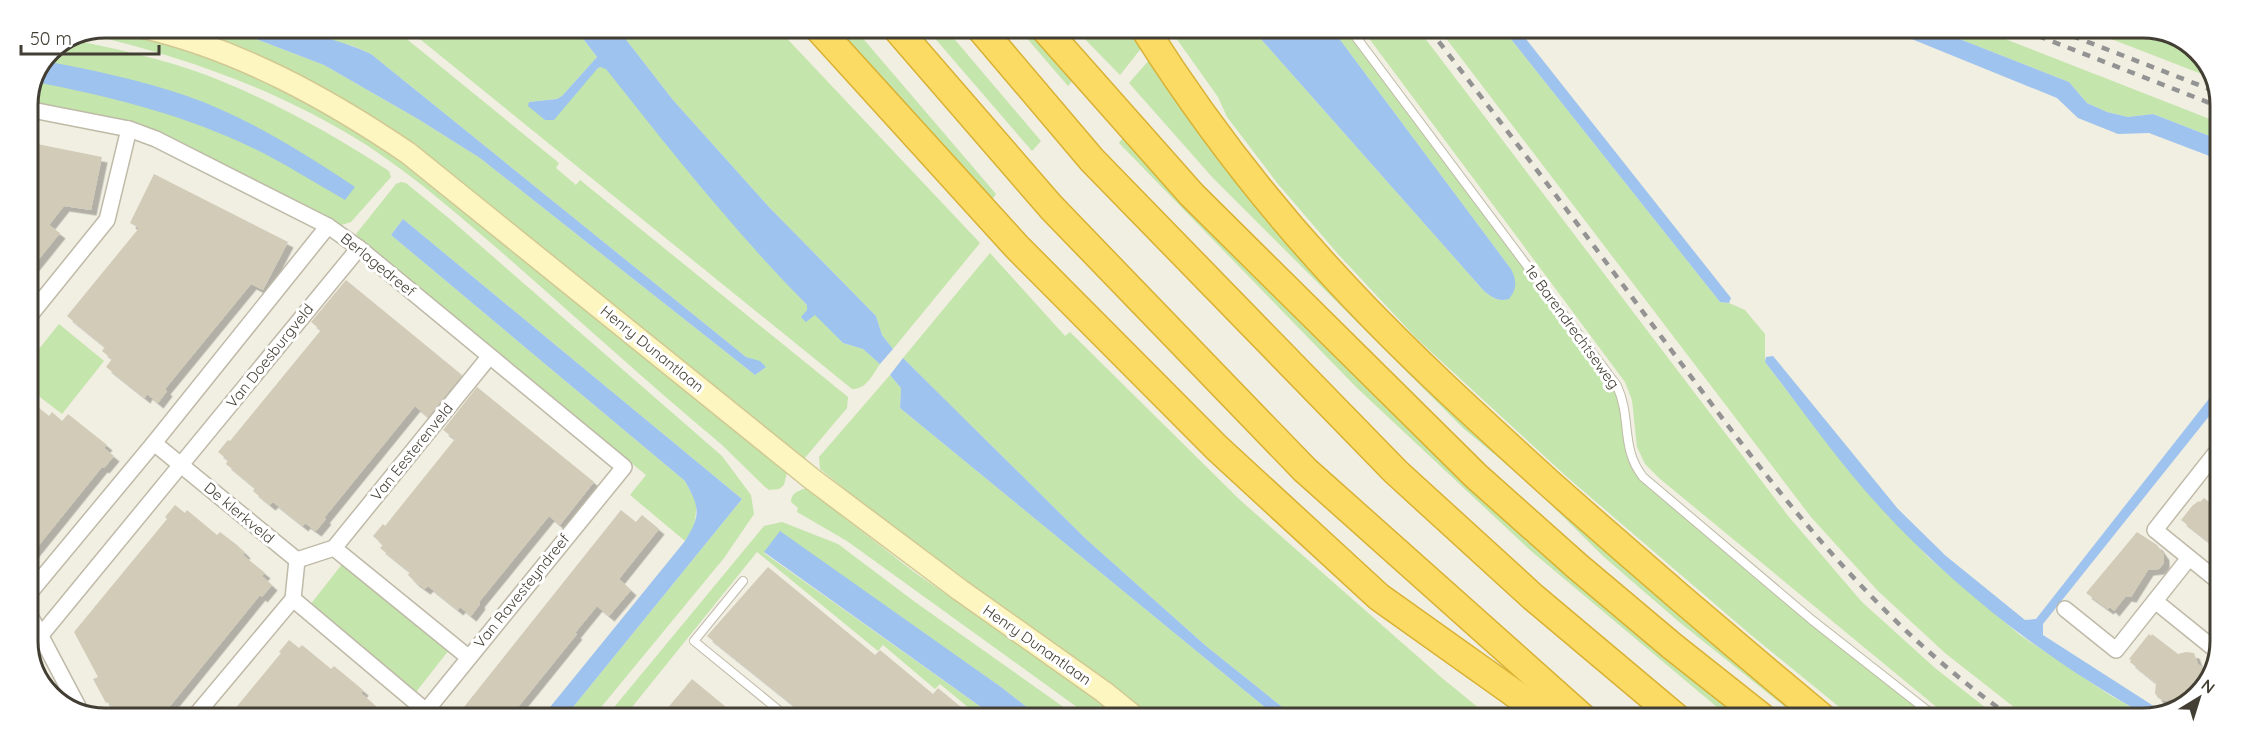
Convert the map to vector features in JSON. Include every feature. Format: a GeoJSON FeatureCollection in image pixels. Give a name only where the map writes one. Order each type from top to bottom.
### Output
{"type":"FeatureCollection","features":[{"type":"Feature","properties":{"kind":"highway"},"geometry":{"type":"LineString","coordinates":[[827,38],[1017,247],[1217,448],[1379,597],[1535,708]]}},
{"type":"Feature","properties":{"kind":"highway"},"geometry":{"type":"LineString","coordinates":[[905,38],[1051,207],[1305,470],[1572,708]]}},
{"type":"Feature","properties":{"kind":"highway"},"geometry":{"type":"LineString","coordinates":[[988,38],[1092,160],[1396,472],[1533,597],[1665,708]]}},
{"type":"Feature","properties":{"kind":"highway"},"geometry":{"type":"LineString","coordinates":[[1053,38],[1192,195],[1476,476],[1663,639],[1750,708]]}},
{"type":"Feature","properties":{"kind":"highway"},"geometry":{"type":"LineString","coordinates":[[1150,38],[1168,66],[1246,171],[1327,267],[1398,342],[1477,418],[1585,515],[1721,634],[1812,708]]}},
{"type":"Feature","properties":{"kind":"main road","name":"Henry Dunantlaan"},"geometry":{"type":"LineString","coordinates":[[178,38],[224,52],[272,74],[365,123],[408,153],[812,478],[960,590],[1124,708]]}},
{"type":"Feature","properties":{"kind":"street","name":"Berlagedreef"},"geometry":{"type":"LineString","coordinates":[[38,110],[129,129],[156,139],[328,226],[359,248],[624,466]]}},
{"type":"Feature","properties":{"kind":"street"},"geometry":{"type":"LineString","coordinates":[[38,305],[107,220],[129,129]]}},
{"type":"Feature","properties":{"kind":"street"},"geometry":{"type":"LineString","coordinates":[[38,583],[154,443],[328,226]]}},
{"type":"Feature","properties":{"kind":"street","name":"Van Doesburgveld"},"geometry":{"type":"LineString","coordinates":[[41,635],[359,248]]}},
{"type":"Feature","properties":{"kind":"street","name":"Van Eesterenveld"},"geometry":{"type":"LineString","coordinates":[[334,548],[489,357]]}},
{"type":"Feature","properties":{"kind":"street"},"geometry":{"type":"LineString","coordinates":[[154,443],[181,465]]}},
{"type":"Feature","properties":{"kind":"street"},"geometry":{"type":"LineString","coordinates":[[2210,461],[2155,530],[2210,575]]}},
{"type":"Feature","properties":{"kind":"street","name":"De klerkveld"},"geometry":{"type":"LineString","coordinates":[[181,465],[297,560]]}},
{"type":"Feature","properties":{"kind":"street","name":"Van Ravesteyndreef"},"geometry":{"type":"LineString","coordinates":[[429,708],[624,466]]}},
{"type":"Feature","properties":{"kind":"street"},"geometry":{"type":"LineString","coordinates":[[202,708],[293,599],[297,560],[334,548],[468,657]]}},
{"type":"Feature","properties":{"kind":"street"},"geometry":{"type":"LineString","coordinates":[[2065,609],[2116,650],[2189,558]]}},
{"type":"Feature","properties":{"kind":"street"},"geometry":{"type":"LineString","coordinates":[[293,599],[417,708]]}},
{"type":"Feature","properties":{"kind":"street"},"geometry":{"type":"LineString","coordinates":[[2155,601],[2210,645]]}},
{"type":"Feature","properties":{"kind":"street"},"geometry":{"type":"LineString","coordinates":[[38,630],[76,702]]}},
{"type":"Feature","properties":{"kind":"lane","name":"1e Barendrechtseweg"},"geometry":{"type":"LineString","coordinates":[[1357,38],[1617,386],[1624,405],[1629,453],[1643,477],[1812,620],[1924,708]]}},
{"type":"Feature","properties":{"kind":"lane"},"geometry":{"type":"LineString","coordinates":[[743,581],[694,641],[776,708]]}},
{"type":"Feature","properties":{"kind":"green space"},"geometry":{"type":"Polygon","coordinates":[[[104,38],[148,38],[223,62],[300,98],[374,139],[787,472],[784,485],[779,489],[769,490],[765,487],[721,444],[473,227],[422,185],[368,146],[335,126],[267,92],[197,65],[104,38]]]}},
{"type":"Feature","properties":{"kind":"green space"},"geometry":{"type":"Polygon","coordinates":[[[203,38],[254,38],[324,65],[418,119],[480,158],[755,375],[766,367],[746,357],[371,54],[353,46],[320,38],[406,38],[559,163],[556,168],[576,185],[580,180],[848,397],[847,408],[804,459],[415,146],[203,38]]]}},
{"type":"Feature","properties":{"kind":"green space"},"geometry":{"type":"Polygon","coordinates":[[[419,38],[583,38],[597,57],[562,96],[557,99],[529,102],[545,120],[597,69],[606,68],[704,190],[807,305],[807,310],[815,314],[843,343],[863,349],[880,364],[865,384],[852,389],[419,38]]]}},
{"type":"Feature","properties":{"kind":"green space"},"geometry":{"type":"Polygon","coordinates":[[[625,38],[786,38],[980,243],[893,349],[882,335],[876,316],[769,207],[673,100],[625,38]]]}},
{"type":"Feature","properties":{"kind":"green space"},"geometry":{"type":"Polygon","coordinates":[[[843,38],[863,38],[996,194],[990,203],[843,38]]]}},
{"type":"Feature","properties":{"kind":"green space"},"geometry":{"type":"Polygon","coordinates":[[[935,38],[953,38],[1041,141],[1032,151],[935,38]]]}},
{"type":"Feature","properties":{"kind":"green space"},"geometry":{"type":"Polygon","coordinates":[[[1027,38],[1038,38],[1073,80],[1068,86],[1027,38]]]}},
{"type":"Feature","properties":{"kind":"green space"},"geometry":{"type":"Polygon","coordinates":[[[1084,38],[1138,38],[1143,46],[1120,75],[1084,38]]]}},
{"type":"Feature","properties":{"kind":"green space"},"geometry":{"type":"Polygon","coordinates":[[[1176,38],[1260,38],[1484,291],[1496,299],[1508,299],[1511,269],[1339,38],[1353,38],[1609,381],[1621,408],[1627,456],[1637,476],[1746,569],[1918,708],[1841,708],[1751,635],[1567,477],[1416,338],[1338,254],[1278,184],[1227,117],[1218,97],[1176,38]]]}},
{"type":"Feature","properties":{"kind":"green space"},"geometry":{"type":"Polygon","coordinates":[[[1369,38],[1425,38],[1789,517],[1862,602],[1935,668],[1986,708],[1938,708],[1659,478],[1645,464],[1637,447],[1632,400],[1625,382],[1369,38]]]}},
{"type":"Feature","properties":{"kind":"green space"},"geometry":{"type":"Polygon","coordinates":[[[1446,38],[1510,38],[1720,302],[1745,310],[1765,334],[1765,362],[1852,475],[1929,558],[2020,635],[2133,708],[2015,708],[1945,653],[1878,591],[1811,517],[1446,38]]]}},
{"type":"Feature","properties":{"kind":"green space"},"geometry":{"type":"Polygon","coordinates":[[[1957,38],[2002,38],[2209,119],[2209,136],[2153,114],[2128,117],[2107,112],[2087,103],[2069,82],[1957,38]]]}},
{"type":"Feature","properties":{"kind":"green space"},"geometry":{"type":"Polygon","coordinates":[[[2109,38],[2151,38],[2168,43],[2187,54],[2202,74],[2109,38]]]}},
{"type":"Feature","properties":{"kind":"green space"},"geometry":{"type":"Polygon","coordinates":[[[82,42],[190,69],[277,106],[345,143],[389,171],[391,177],[351,222],[341,225],[159,133],[38,105],[39,92],[49,67],[67,49],[82,42]]]}},
{"type":"Feature","properties":{"kind":"green space"},"geometry":{"type":"Polygon","coordinates":[[[1150,59],[1256,198],[1807,708],[1786,708],[1678,621],[1604,557],[1530,484],[1463,428],[1213,178],[1129,83],[1150,59]]]}},
{"type":"Feature","properties":{"kind":"green space"},"geometry":{"type":"Polygon","coordinates":[[[1125,135],[1736,708],[1718,708],[1531,551],[1357,388],[1119,143],[1125,135]]]}},
{"type":"Feature","properties":{"kind":"green space"},"geometry":{"type":"Polygon","coordinates":[[[406,183],[451,220],[722,456],[751,495],[754,514],[724,558],[600,708],[572,708],[742,499],[403,219],[391,235],[685,481],[697,504],[694,527],[685,541],[630,495],[646,475],[361,242],[356,234],[396,184],[406,183]]]}},
{"type":"Feature","properties":{"kind":"green space"},"geometry":{"type":"Polygon","coordinates":[[[990,253],[1065,336],[1070,332],[1240,500],[1479,708],[1284,708],[1206,646],[1086,539],[903,358],[990,253]]]}},
{"type":"Feature","properties":{"kind":"green space"},"geometry":{"type":"Polygon","coordinates":[[[59,324],[104,361],[62,414],[38,395],[38,350],[59,324]]]}},
{"type":"Feature","properties":{"kind":"green space"},"geometry":{"type":"Polygon","coordinates":[[[890,375],[901,388],[900,408],[1266,708],[1139,708],[904,537],[820,469],[819,457],[890,375]]]}},
{"type":"Feature","properties":{"kind":"green space"},"geometry":{"type":"Polygon","coordinates":[[[806,488],[914,572],[1060,673],[1106,708],[1078,708],[847,541],[797,512],[798,508],[791,502],[792,496],[806,488]]]}},
{"type":"Feature","properties":{"kind":"green space"},"geometry":{"type":"Polygon","coordinates":[[[782,522],[838,544],[915,602],[1065,708],[1028,708],[780,532],[764,553],[982,708],[969,708],[940,684],[935,689],[883,645],[878,651],[757,552],[631,708],[613,708],[764,526],[782,522]]]}},
{"type":"Feature","properties":{"kind":"green space"},"geometry":{"type":"Polygon","coordinates":[[[343,563],[449,650],[416,692],[310,605],[343,563]]]}},
{"type":"Feature","properties":{"kind":"water"},"geometry":{"type":"Polygon","coordinates":[[[254,38],[326,38],[371,54],[746,357],[760,361],[766,367],[755,375],[480,158],[324,65],[254,38]]]}},
{"type":"Feature","properties":{"kind":"water"},"geometry":{"type":"Polygon","coordinates":[[[583,38],[625,38],[673,100],[769,207],[876,316],[882,335],[893,349],[880,364],[863,349],[843,343],[815,315],[806,322],[801,317],[807,310],[807,305],[728,219],[606,69],[600,67],[597,69],[554,120],[545,120],[528,106],[529,102],[557,99],[562,96],[597,57],[583,38]]]}},
{"type":"Feature","properties":{"kind":"water"},"geometry":{"type":"Polygon","coordinates":[[[1260,38],[1339,38],[1511,269],[1515,285],[1514,292],[1509,299],[1496,299],[1484,291],[1260,38]]]}},
{"type":"Feature","properties":{"kind":"water"},"geometry":{"type":"Polygon","coordinates":[[[1510,38],[1525,38],[1731,298],[1729,303],[1720,302],[1510,38]]]}},
{"type":"Feature","properties":{"kind":"water"},"geometry":{"type":"Polygon","coordinates":[[[1909,38],[1957,38],[2069,82],[2087,103],[2107,112],[2128,117],[2153,114],[2209,136],[2209,156],[2149,133],[2118,134],[2078,118],[2057,98],[1909,38]]]}},
{"type":"Feature","properties":{"kind":"water"},"geometry":{"type":"Polygon","coordinates":[[[53,63],[169,90],[231,114],[274,136],[355,187],[345,200],[267,155],[215,131],[140,106],[42,83],[53,63]]]}},
{"type":"Feature","properties":{"kind":"water"},"geometry":{"type":"Polygon","coordinates":[[[403,219],[742,499],[572,708],[549,708],[685,541],[694,524],[696,504],[685,481],[391,235],[403,219]]]}},
{"type":"Feature","properties":{"kind":"water"},"geometry":{"type":"Polygon","coordinates":[[[1773,356],[1898,509],[1946,556],[2025,620],[2036,619],[2210,398],[2210,416],[2043,624],[2043,635],[2155,707],[2133,708],[2107,693],[2027,639],[1952,578],[1916,545],[1840,460],[1765,362],[1766,357],[1773,356]]]}},
{"type":"Feature","properties":{"kind":"water"},"geometry":{"type":"Polygon","coordinates":[[[903,358],[1086,539],[1206,646],[1284,708],[1266,708],[900,408],[901,388],[890,375],[903,358]]]}},
{"type":"Feature","properties":{"kind":"water"},"geometry":{"type":"Polygon","coordinates":[[[780,531],[1028,708],[982,708],[764,552],[780,531]]]}},
{"type":"Feature","properties":{"kind":"building"},"geometry":{"type":"Polygon","coordinates":[[[38,144],[102,157],[91,210],[64,206],[49,225],[60,233],[38,260],[38,144]]]}},
{"type":"Feature","properties":{"kind":"building"},"geometry":{"type":"Polygon","coordinates":[[[154,174],[288,242],[263,290],[251,284],[165,389],[167,391],[158,403],[147,394],[145,398],[106,367],[112,359],[102,351],[105,347],[67,316],[139,228],[130,223],[154,174]]]}},
{"type":"Feature","properties":{"kind":"building"},"geometry":{"type":"Polygon","coordinates":[[[346,280],[462,375],[428,417],[415,406],[316,531],[305,523],[303,526],[273,502],[270,505],[253,491],[255,488],[226,464],[228,460],[218,452],[228,440],[230,441],[321,330],[311,322],[346,280]]]}},
{"type":"Feature","properties":{"kind":"building"},"geometry":{"type":"Polygon","coordinates":[[[477,387],[594,482],[560,525],[549,516],[479,602],[480,604],[471,616],[460,607],[458,610],[428,586],[425,589],[414,581],[408,575],[410,572],[380,548],[383,545],[373,536],[383,524],[385,526],[455,439],[443,430],[477,387]]]}},
{"type":"Feature","properties":{"kind":"building"},"geometry":{"type":"Polygon","coordinates":[[[38,407],[49,416],[52,412],[62,421],[68,414],[107,445],[104,448],[114,456],[104,468],[102,467],[38,546],[38,407]]]}},
{"type":"Feature","properties":{"kind":"building"},"geometry":{"type":"Polygon","coordinates":[[[2204,498],[2210,503],[2210,543],[2181,520],[2193,505],[2204,498]]]}},
{"type":"Feature","properties":{"kind":"building"},"geometry":{"type":"Polygon","coordinates":[[[175,505],[185,513],[187,510],[217,535],[220,532],[237,545],[245,553],[243,555],[265,573],[262,576],[272,585],[262,597],[260,595],[168,708],[112,708],[109,702],[106,703],[93,679],[98,677],[74,632],[167,519],[165,517],[175,505]]]}},
{"type":"Feature","properties":{"kind":"building"},"geometry":{"type":"Polygon","coordinates":[[[621,510],[636,522],[642,515],[659,529],[619,579],[631,590],[609,616],[597,606],[517,708],[463,708],[621,510]]]}},
{"type":"Feature","properties":{"kind":"building"},"geometry":{"type":"Polygon","coordinates":[[[2137,532],[2157,545],[2164,555],[2164,563],[2159,569],[2148,570],[2131,597],[2126,596],[2114,611],[2110,607],[2108,609],[2086,593],[2137,532]]]}},
{"type":"Feature","properties":{"kind":"building"},"geometry":{"type":"Polygon","coordinates":[[[768,567],[875,655],[880,650],[933,694],[938,688],[962,708],[797,708],[707,636],[768,567]]]}},
{"type":"Feature","properties":{"kind":"building"},"geometry":{"type":"Polygon","coordinates":[[[2149,634],[2151,636],[2152,634],[2178,654],[2194,653],[2198,664],[2203,668],[2169,668],[2169,700],[2165,701],[2158,698],[2155,693],[2156,683],[2130,662],[2129,659],[2149,634]]]}},
{"type":"Feature","properties":{"kind":"building"},"geometry":{"type":"Polygon","coordinates":[[[289,640],[299,648],[302,645],[331,669],[334,666],[363,690],[361,693],[378,708],[236,708],[281,653],[279,652],[289,640]]]}},
{"type":"Feature","properties":{"kind":"building"},"geometry":{"type":"Polygon","coordinates":[[[692,679],[727,708],[668,708],[692,679]]]}},
{"type":"Feature","properties":{"kind":"railway"},"geometry":{"type":"LineString","coordinates":[[1436,38],[1739,441],[1822,542],[1865,590],[1912,636],[1961,679],[1999,708]]}},
{"type":"Feature","properties":{"kind":"railway"},"geometry":{"type":"LineString","coordinates":[[2043,38],[2209,103]]}},
{"type":"Feature","properties":{"kind":"railway"},"geometry":{"type":"LineString","coordinates":[[2078,38],[2207,88]]}}]}
